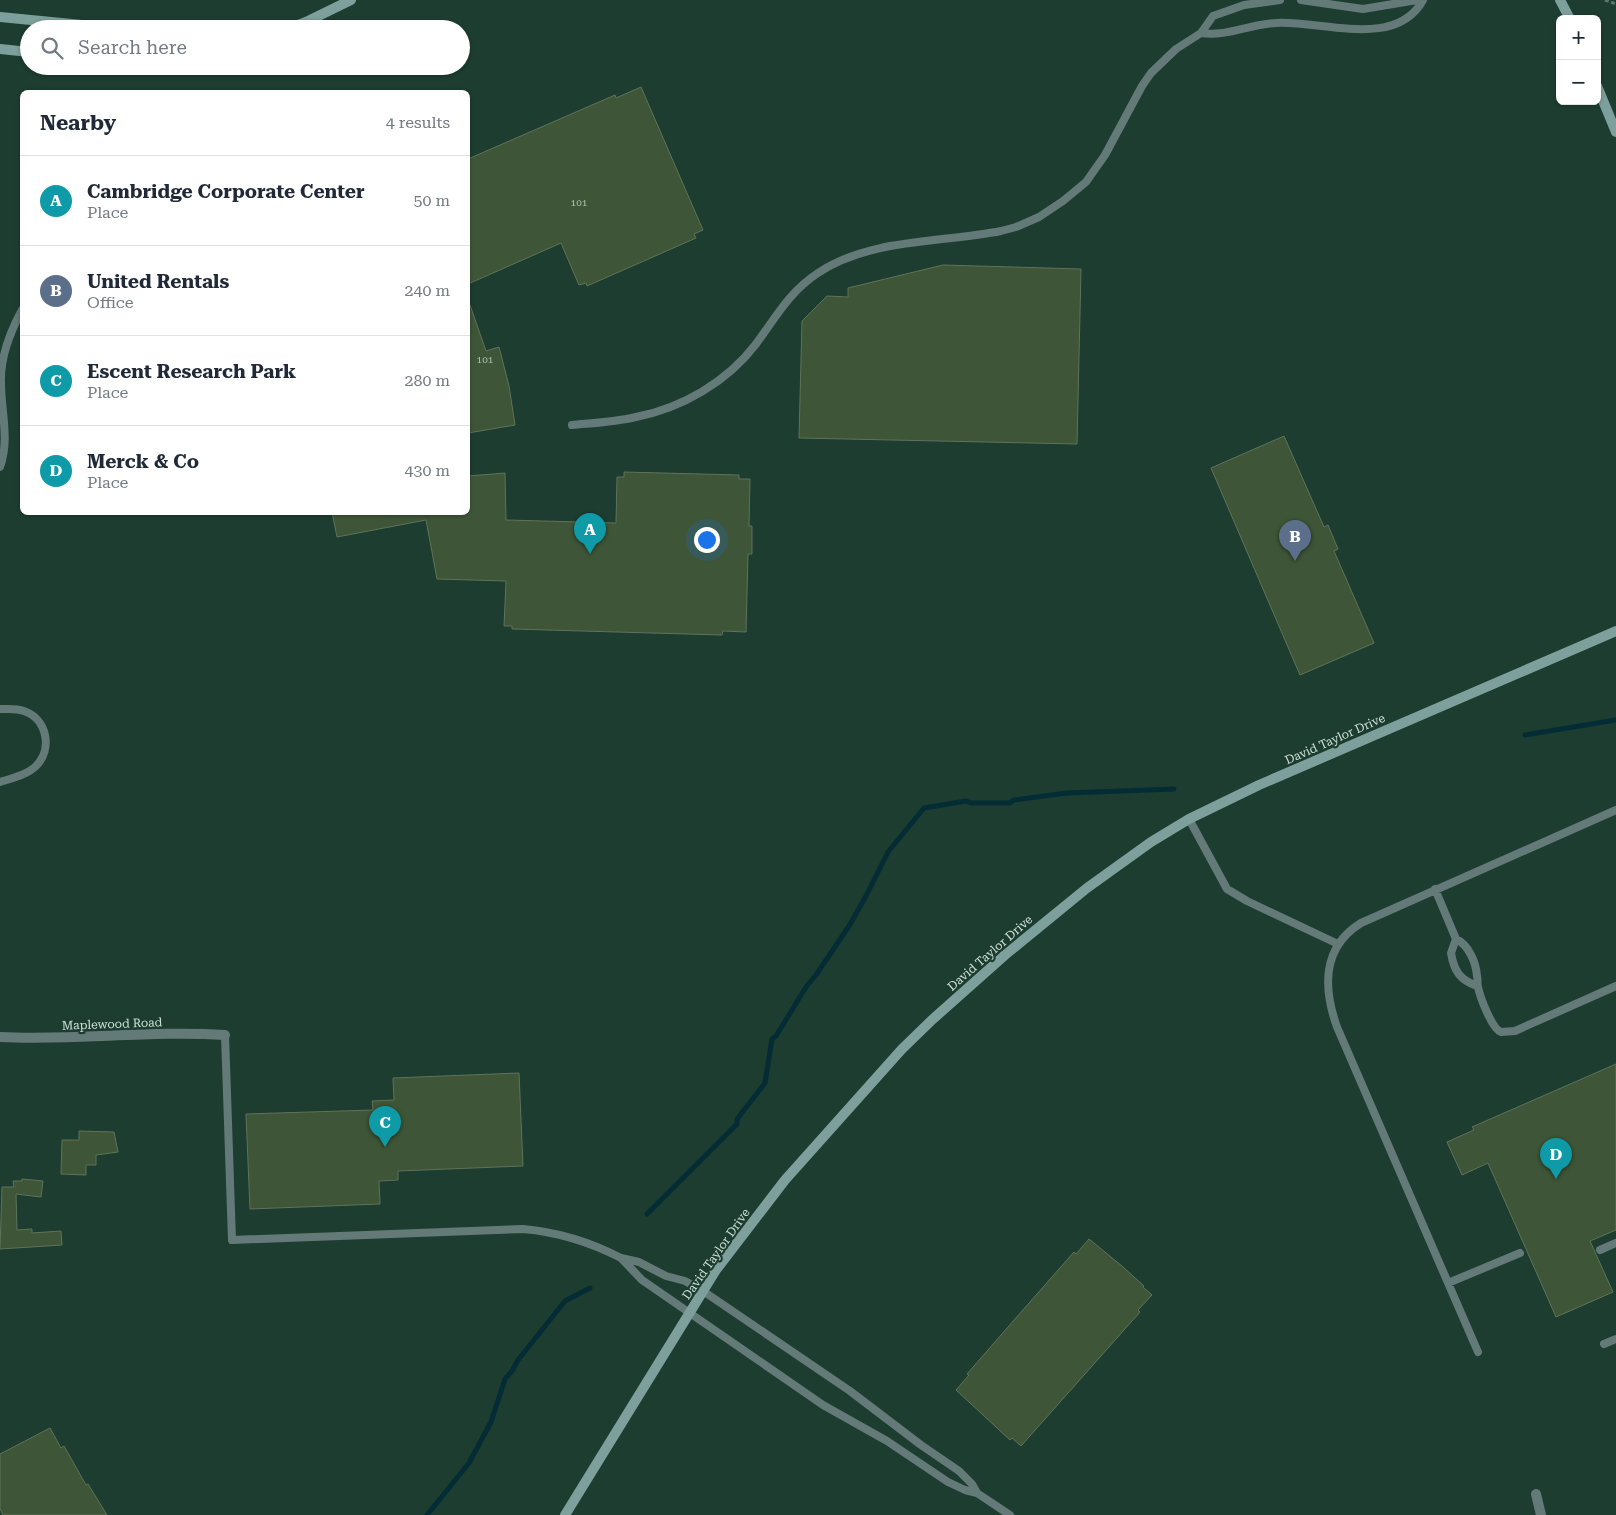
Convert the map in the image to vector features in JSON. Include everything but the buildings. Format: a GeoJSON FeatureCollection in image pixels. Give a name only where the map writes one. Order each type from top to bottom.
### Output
{"type":"FeatureCollection","features":[{"type":"Feature","properties":{"kind":"street"},"geometry":{"type":"LineString","coordinates":[[310,20],[351,0]]}},
{"type":"Feature","properties":{"kind":"street"},"geometry":{"type":"LineString","coordinates":[[1560,0],[1568,15]]}},
{"type":"Feature","properties":{"kind":"street"},"geometry":{"type":"LineString","coordinates":[[0,17],[31,20]]}},
{"type":"Feature","properties":{"kind":"street"},"geometry":{"type":"LineString","coordinates":[[0,49],[20,51]]}},
{"type":"Feature","properties":{"kind":"street"},"geometry":{"type":"LineString","coordinates":[[1601,96],[1616,132]]}},
{"type":"Feature","properties":{"kind":"street","name":"David Taylor Drive"},"geometry":{"type":"LineString","coordinates":[[565,1515],[716,1270],[785,1180],[866,1088],[927,1025],[1004,955],[1087,888],[1151,842],[1189,819],[1259,785],[1616,631]]}},
{"type":"Feature","properties":{"kind":"street","name":"Maplewood Road"},"geometry":{"type":"LineString","coordinates":[[0,1037],[65,1038],[191,1034],[225,1035]]}},
{"type":"Feature","properties":{"kind":"street"},"geometry":{"type":"LineString","coordinates":[[1536,1494],[1541,1515]]}},
{"type":"Feature","properties":{"kind":"lane"},"geometry":{"type":"LineString","coordinates":[[572,425],[640,416],[672,407],[690,398],[725,376],[741,362],[756,344],[780,308],[803,284],[818,273],[843,260],[880,248],[1001,230],[1025,223],[1044,213],[1063,201],[1090,177],[1116,136],[1142,86],[1151,73],[1176,49],[1201,33],[1210,19],[1220,13],[1255,3],[1280,0]]}},
{"type":"Feature","properties":{"kind":"lane"},"geometry":{"type":"LineString","coordinates":[[1301,0],[1363,9],[1417,0]]}},
{"type":"Feature","properties":{"kind":"lane"},"geometry":{"type":"LineString","coordinates":[[1201,33],[1218,35],[1257,25],[1276,23],[1308,23],[1352,30],[1372,29],[1392,25],[1410,16],[1416,12],[1423,0]]}},
{"type":"Feature","properties":{"kind":"lane"},"geometry":{"type":"LineString","coordinates":[[0,467],[5,450],[1,370],[8,340],[20,314]]}},
{"type":"Feature","properties":{"kind":"lane"},"geometry":{"type":"LineString","coordinates":[[0,709],[17,709],[26,712],[40,725],[46,739],[45,750],[37,765],[23,774],[0,782]]}},
{"type":"Feature","properties":{"kind":"lane"},"geometry":{"type":"LineString","coordinates":[[1478,1352],[1332,1012],[1327,979],[1332,956],[1338,944],[1347,933],[1361,923],[1616,810]]}},
{"type":"Feature","properties":{"kind":"lane"},"geometry":{"type":"LineString","coordinates":[[1189,819],[1227,889],[1247,901],[1338,944]]}},
{"type":"Feature","properties":{"kind":"lane"},"geometry":{"type":"LineString","coordinates":[[1435,889],[1456,939],[1468,949],[1476,969],[1477,986],[1494,1028],[1497,1031],[1505,1033],[1515,1031],[1616,986]]}},
{"type":"Feature","properties":{"kind":"lane"},"geometry":{"type":"LineString","coordinates":[[1456,939],[1451,953],[1458,974],[1463,980],[1477,986]]}},
{"type":"Feature","properties":{"kind":"lane"},"geometry":{"type":"LineString","coordinates":[[225,1035],[232,1240],[523,1229],[556,1234],[590,1244],[621,1258],[639,1262],[703,1291],[833,1380],[959,1471],[972,1484],[977,1493]]}},
{"type":"Feature","properties":{"kind":"lane"},"geometry":{"type":"LineString","coordinates":[[1600,1250],[1616,1243]]}},
{"type":"Feature","properties":{"kind":"lane"},"geometry":{"type":"LineString","coordinates":[[1448,1283],[1520,1253]]}},
{"type":"Feature","properties":{"kind":"lane"},"geometry":{"type":"LineString","coordinates":[[621,1258],[642,1280],[823,1405],[887,1441],[948,1482],[977,1493],[1010,1515]]}},
{"type":"Feature","properties":{"kind":"lane"},"geometry":{"type":"LineString","coordinates":[[1604,1344],[1616,1339]]}},
{"type":"Feature","properties":{"kind":"path"},"geometry":{"type":"LineString","coordinates":[[1607,1],[1616,4]]}},
{"type":"Feature","properties":{"kind":"waterway"},"geometry":{"type":"LineString","coordinates":[[1525,735],[1616,720]]}},
{"type":"Feature","properties":{"kind":"waterway"},"geometry":{"type":"LineString","coordinates":[[647,1214],[737,1124],[737,1119],[765,1083],[772,1039],[776,1036],[806,987],[849,926],[888,852],[924,808],[966,801],[971,803],[1010,803],[1014,800],[1067,793],[1174,789]]}},
{"type":"Feature","properties":{"kind":"waterway"},"geometry":{"type":"LineString","coordinates":[[427,1515],[469,1463],[491,1422],[505,1379],[518,1360],[565,1301],[590,1288]]}},
{"type":"Feature","properties":{"kind":"place","name":"Cambridge Corporate Center"},"geometry":{"type":"Point","coordinates":[590,554]}},
{"type":"Feature","properties":{"kind":"place","name":"United Rentals"},"geometry":{"type":"Point","coordinates":[1295,561]}},
{"type":"Feature","properties":{"kind":"place","name":"Escent Research Park"},"geometry":{"type":"Point","coordinates":[385,1147]}},
{"type":"Feature","properties":{"kind":"place","name":"Merck & Co"},"geometry":{"type":"Point","coordinates":[1556,1179]}}]}
